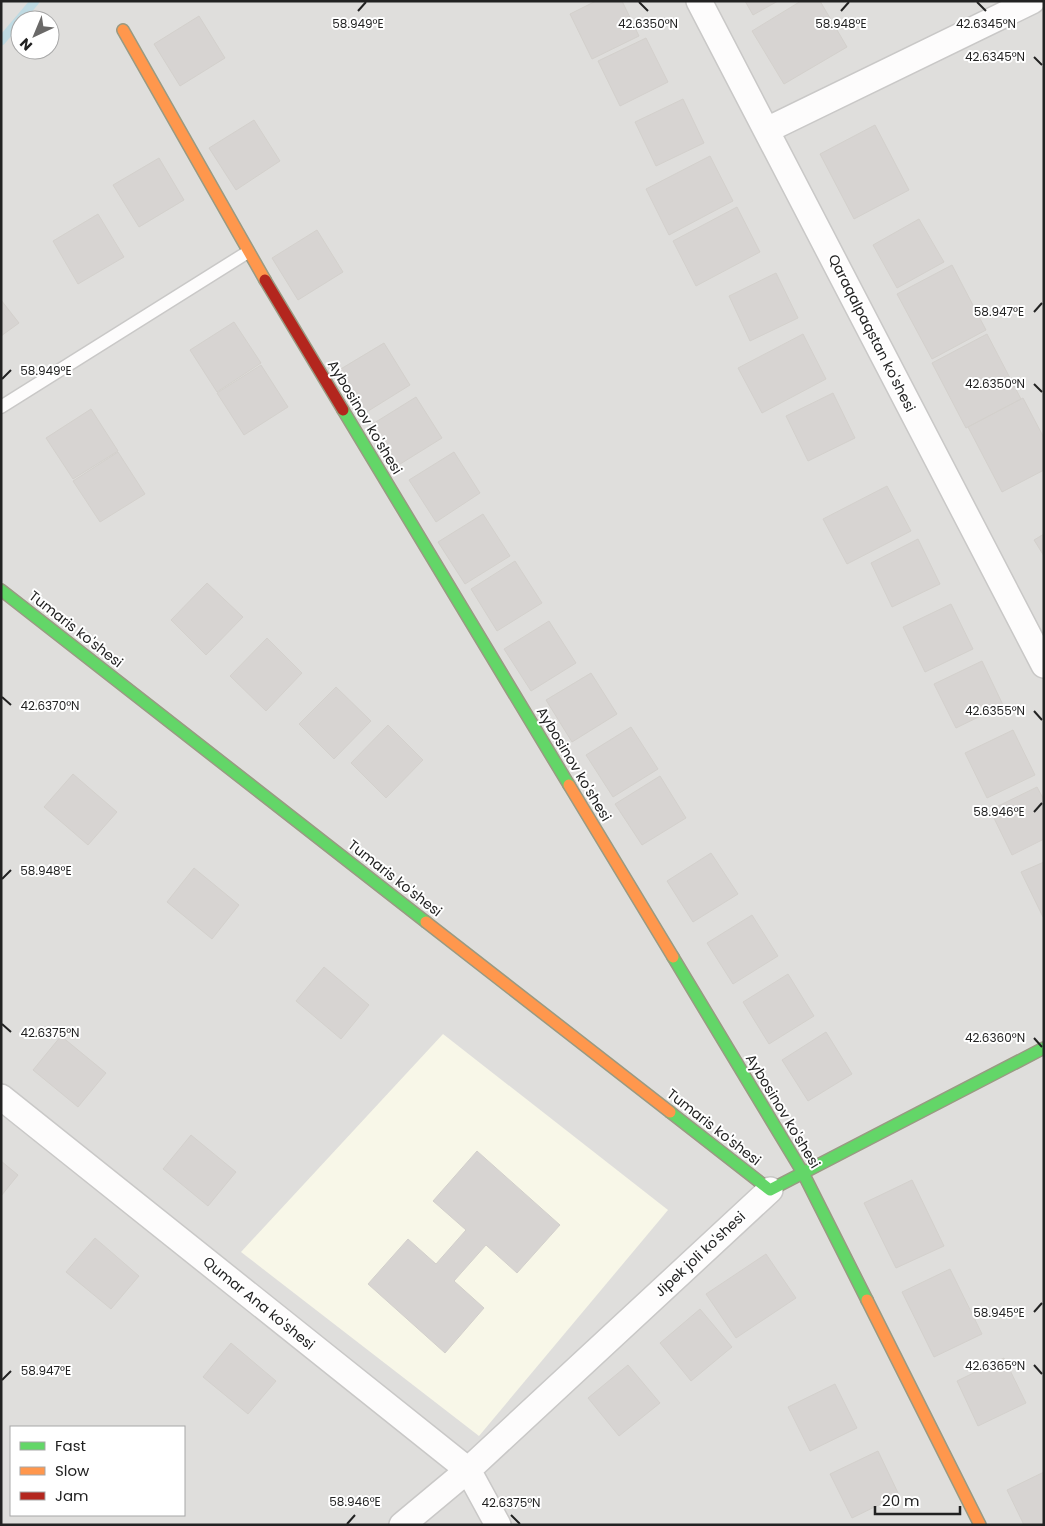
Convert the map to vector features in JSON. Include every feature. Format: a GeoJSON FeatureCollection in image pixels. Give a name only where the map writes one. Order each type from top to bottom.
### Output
{"type":"FeatureCollection","features":[{"type":"Feature","properties":{"kind":"street","name":"Qaraqalpaqstan ko'shesi"},"geometry":{"type":"LineString","coordinates":[[699,1],[1044,665]]}},
{"type":"Feature","properties":{"kind":"street"},"geometry":{"type":"LineString","coordinates":[[767,130],[1032,1]]}},
{"type":"Feature","properties":{"kind":"street","name":"Aybosinov ko'shesi"},"geometry":{"type":"LineString","coordinates":[[123,30],[248,252],[803,1173],[980,1525]]}},
{"type":"Feature","properties":{"kind":"street","name":"Tumaris ko'shesi"},"geometry":{"type":"LineString","coordinates":[[1,590],[770,1190]]}},
{"type":"Feature","properties":{"kind":"street","name":"Jipek joli ko'shesi"},"geometry":{"type":"LineString","coordinates":[[402,1525],[468,1470],[770,1190],[1044,1048]]}},
{"type":"Feature","properties":{"kind":"street","name":"Qumar Ana ko'shesi"},"geometry":{"type":"LineString","coordinates":[[1,1097],[468,1470],[498,1525]]}},
{"type":"Feature","properties":{"kind":"lane"},"geometry":{"type":"LineString","coordinates":[[1,407],[248,252]]}},
{"type":"Feature","properties":{"kind":"shaded area"},"geometry":{"type":"Polygon","coordinates":[[[1,1],[1044,1],[1044,1525],[1,1525],[1,1]]]}},
{"type":"Feature","properties":{"kind":"shaded area"},"geometry":{"type":"Polygon","coordinates":[[[443,1034],[668,1210],[479,1436],[241,1252],[443,1034]]]}},
{"type":"Feature","properties":{"kind":"building"},"geometry":{"type":"Polygon","coordinates":[[[596,1],[622,1],[639,36],[592,59],[570,14],[596,1]]]}},
{"type":"Feature","properties":{"kind":"building"},"geometry":{"type":"Polygon","coordinates":[[[745,1],[778,1],[753,15],[745,1]]]}},
{"type":"Feature","properties":{"kind":"building"},"geometry":{"type":"Polygon","coordinates":[[[801,1],[820,1],[847,47],[784,84],[752,31],[801,1]]]}},
{"type":"Feature","properties":{"kind":"building"},"geometry":{"type":"Polygon","coordinates":[[[199,16],[225,58],[180,86],[154,44],[199,16]]]}},
{"type":"Feature","properties":{"kind":"building"},"geometry":{"type":"Polygon","coordinates":[[[646,38],[668,82],[620,106],[598,61],[646,38]]]}},
{"type":"Feature","properties":{"kind":"building"},"geometry":{"type":"Polygon","coordinates":[[[683,99],[704,143],[656,166],[635,122],[683,99]]]}},
{"type":"Feature","properties":{"kind":"building"},"geometry":{"type":"Polygon","coordinates":[[[254,120],[280,161],[236,190],[209,148],[254,120]]]}},
{"type":"Feature","properties":{"kind":"building"},"geometry":{"type":"Polygon","coordinates":[[[875,125],[909,190],[854,219],[820,154],[875,125]]]}},
{"type":"Feature","properties":{"kind":"building"},"geometry":{"type":"Polygon","coordinates":[[[710,156],[733,201],[669,235],[646,189],[710,156]]]}},
{"type":"Feature","properties":{"kind":"building"},"geometry":{"type":"Polygon","coordinates":[[[159,158],[184,200],[139,227],[113,185],[159,158]]]}},
{"type":"Feature","properties":{"kind":"building"},"geometry":{"type":"Polygon","coordinates":[[[737,207],[760,252],[696,286],[673,241],[737,207]]]}},
{"type":"Feature","properties":{"kind":"building"},"geometry":{"type":"Polygon","coordinates":[[[98,214],[124,257],[78,284],[53,241],[98,214]]]}},
{"type":"Feature","properties":{"kind":"building"},"geometry":{"type":"Polygon","coordinates":[[[919,219],[944,262],[897,288],[873,245],[919,219]]]}},
{"type":"Feature","properties":{"kind":"building"},"geometry":{"type":"Polygon","coordinates":[[[317,230],[343,272],[298,300],[272,258],[317,230]]]}},
{"type":"Feature","properties":{"kind":"building"},"geometry":{"type":"Polygon","coordinates":[[[952,265],[986,330],[932,359],[897,294],[952,265]]]}},
{"type":"Feature","properties":{"kind":"building"},"geometry":{"type":"Polygon","coordinates":[[[776,273],[798,318],[750,341],[729,296],[776,273]]]}},
{"type":"Feature","properties":{"kind":"building"},"geometry":{"type":"Polygon","coordinates":[[[1,300],[19,323],[1,336],[1,300]]]}},
{"type":"Feature","properties":{"kind":"building"},"geometry":{"type":"Polygon","coordinates":[[[234,322],[261,363],[217,392],[190,350],[234,322]]]}},
{"type":"Feature","properties":{"kind":"building"},"geometry":{"type":"Polygon","coordinates":[[[803,334],[826,379],[762,413],[738,368],[803,334]]]}},
{"type":"Feature","properties":{"kind":"building"},"geometry":{"type":"Polygon","coordinates":[[[987,334],[1021,399],[966,428],[932,363],[987,334]]]}},
{"type":"Feature","properties":{"kind":"building"},"geometry":{"type":"Polygon","coordinates":[[[384,343],[410,385],[365,413],[339,370],[384,343]]]}},
{"type":"Feature","properties":{"kind":"building"},"geometry":{"type":"Polygon","coordinates":[[[261,365],[288,407],[244,435],[217,393],[261,365]]]}},
{"type":"Feature","properties":{"kind":"building"},"geometry":{"type":"Polygon","coordinates":[[[833,393],[855,438],[808,461],[786,416],[833,393]]]}},
{"type":"Feature","properties":{"kind":"building"},"geometry":{"type":"Polygon","coordinates":[[[416,397],[442,438],[397,466],[371,425],[416,397]]]}},
{"type":"Feature","properties":{"kind":"building"},"geometry":{"type":"Polygon","coordinates":[[[1023,398],[1044,438],[1044,470],[1002,492],[968,427],[1023,398]]]}},
{"type":"Feature","properties":{"kind":"building"},"geometry":{"type":"Polygon","coordinates":[[[91,409],[118,451],[73,479],[46,438],[91,409]]]}},
{"type":"Feature","properties":{"kind":"building"},"geometry":{"type":"Polygon","coordinates":[[[118,452],[145,494],[100,522],[73,481],[118,452]]]}},
{"type":"Feature","properties":{"kind":"building"},"geometry":{"type":"Polygon","coordinates":[[[454,452],[480,493],[436,522],[409,480],[454,452]]]}},
{"type":"Feature","properties":{"kind":"building"},"geometry":{"type":"Polygon","coordinates":[[[887,486],[911,531],[847,564],[823,519],[887,486]]]}},
{"type":"Feature","properties":{"kind":"building"},"geometry":{"type":"Polygon","coordinates":[[[483,514],[510,556],[465,584],[438,542],[483,514]]]}},
{"type":"Feature","properties":{"kind":"building"},"geometry":{"type":"Polygon","coordinates":[[[1044,534],[1044,556],[1034,540],[1044,534]]]}},
{"type":"Feature","properties":{"kind":"building"},"geometry":{"type":"Polygon","coordinates":[[[918,539],[940,584],[892,607],[871,563],[918,539]]]}},
{"type":"Feature","properties":{"kind":"building"},"geometry":{"type":"Polygon","coordinates":[[[515,561],[542,603],[497,631],[471,589],[515,561]]]}},
{"type":"Feature","properties":{"kind":"building"},"geometry":{"type":"Polygon","coordinates":[[[207,583],[243,617],[206,655],[171,620],[207,583]]]}},
{"type":"Feature","properties":{"kind":"building"},"geometry":{"type":"Polygon","coordinates":[[[951,604],[973,649],[925,672],[903,627],[951,604]]]}},
{"type":"Feature","properties":{"kind":"building"},"geometry":{"type":"Polygon","coordinates":[[[549,621],[576,663],[531,691],[504,649],[549,621]]]}},
{"type":"Feature","properties":{"kind":"building"},"geometry":{"type":"Polygon","coordinates":[[[267,638],[302,673],[266,711],[230,676],[267,638]]]}},
{"type":"Feature","properties":{"kind":"building"},"geometry":{"type":"Polygon","coordinates":[[[982,661],[1003,705],[956,728],[934,684],[982,661]]]}},
{"type":"Feature","properties":{"kind":"building"},"geometry":{"type":"Polygon","coordinates":[[[591,673],[617,714],[572,742],[546,700],[591,673]]]}},
{"type":"Feature","properties":{"kind":"building"},"geometry":{"type":"Polygon","coordinates":[[[336,687],[371,721],[334,759],[299,724],[336,687]]]}},
{"type":"Feature","properties":{"kind":"building"},"geometry":{"type":"Polygon","coordinates":[[[388,725],[423,760],[386,798],[351,763],[388,725]]]}},
{"type":"Feature","properties":{"kind":"building"},"geometry":{"type":"Polygon","coordinates":[[[631,727],[658,769],[613,797],[586,755],[631,727]]]}},
{"type":"Feature","properties":{"kind":"building"},"geometry":{"type":"Polygon","coordinates":[[[1013,730],[1035,775],[987,798],[965,753],[1013,730]]]}},
{"type":"Feature","properties":{"kind":"building"},"geometry":{"type":"Polygon","coordinates":[[[73,774],[117,812],[88,845],[44,807],[73,774]]]}},
{"type":"Feature","properties":{"kind":"building"},"geometry":{"type":"Polygon","coordinates":[[[660,776],[686,818],[642,845],[615,804],[660,776]]]}},
{"type":"Feature","properties":{"kind":"building"},"geometry":{"type":"Polygon","coordinates":[[[1037,787],[1044,800],[1044,839],[1012,855],[990,810],[1037,787]]]}},
{"type":"Feature","properties":{"kind":"building"},"geometry":{"type":"Polygon","coordinates":[[[711,853],[738,894],[693,922],[667,881],[711,853]]]}},
{"type":"Feature","properties":{"kind":"building"},"geometry":{"type":"Polygon","coordinates":[[[1044,862],[1044,917],[1043,917],[1021,872],[1044,862]]]}},
{"type":"Feature","properties":{"kind":"building"},"geometry":{"type":"Polygon","coordinates":[[[194,868],[239,905],[212,939],[167,902],[194,868]]]}},
{"type":"Feature","properties":{"kind":"building"},"geometry":{"type":"Polygon","coordinates":[[[752,915],[778,956],[733,984],[707,943],[752,915]]]}},
{"type":"Feature","properties":{"kind":"building"},"geometry":{"type":"Polygon","coordinates":[[[324,967],[369,1005],[341,1039],[296,1001],[324,967]]]}},
{"type":"Feature","properties":{"kind":"building"},"geometry":{"type":"Polygon","coordinates":[[[788,974],[814,1016],[769,1044],[743,1002],[788,974]]]}},
{"type":"Feature","properties":{"kind":"building"},"geometry":{"type":"Polygon","coordinates":[[[826,1032],[852,1074],[808,1101],[782,1060],[826,1032]]]}},
{"type":"Feature","properties":{"kind":"building"},"geometry":{"type":"Polygon","coordinates":[[[61,1036],[106,1073],[78,1107],[33,1070],[61,1036]]]}},
{"type":"Feature","properties":{"kind":"building"},"geometry":{"type":"Polygon","coordinates":[[[191,1135],[236,1172],[208,1206],[163,1169],[191,1135]]]}},
{"type":"Feature","properties":{"kind":"building"},"geometry":{"type":"Polygon","coordinates":[[[477,1151],[560,1225],[517,1273],[486,1245],[454,1281],[484,1308],[445,1353],[368,1284],[408,1239],[436,1264],[466,1230],[433,1201],[477,1151]]]}},
{"type":"Feature","properties":{"kind":"building"},"geometry":{"type":"Polygon","coordinates":[[[1,1161],[18,1175],[1,1196],[1,1161]]]}},
{"type":"Feature","properties":{"kind":"building"},"geometry":{"type":"Polygon","coordinates":[[[912,1180],[944,1246],[896,1268],[864,1203],[912,1180]]]}},
{"type":"Feature","properties":{"kind":"building"},"geometry":{"type":"Polygon","coordinates":[[[95,1238],[139,1276],[111,1309],[66,1272],[95,1238]]]}},
{"type":"Feature","properties":{"kind":"building"},"geometry":{"type":"Polygon","coordinates":[[[766,1254],[796,1298],[736,1338],[706,1294],[766,1254]]]}},
{"type":"Feature","properties":{"kind":"building"},"geometry":{"type":"Polygon","coordinates":[[[950,1269],[982,1334],[934,1357],[902,1292],[950,1269]]]}},
{"type":"Feature","properties":{"kind":"building"},"geometry":{"type":"Polygon","coordinates":[[[700,1309],[732,1347],[691,1381],[660,1343],[700,1309]]]}},
{"type":"Feature","properties":{"kind":"building"},"geometry":{"type":"Polygon","coordinates":[[[231,1343],[276,1381],[248,1414],[203,1377],[231,1343]]]}},
{"type":"Feature","properties":{"kind":"building"},"geometry":{"type":"Polygon","coordinates":[[[1004,1358],[1026,1403],[978,1426],[957,1381],[1004,1358]]]}},
{"type":"Feature","properties":{"kind":"building"},"geometry":{"type":"Polygon","coordinates":[[[628,1365],[660,1403],[619,1436],[588,1398],[628,1365]]]}},
{"type":"Feature","properties":{"kind":"building"},"geometry":{"type":"Polygon","coordinates":[[[835,1384],[857,1428],[810,1451],[788,1407],[835,1384]]]}},
{"type":"Feature","properties":{"kind":"building"},"geometry":{"type":"Polygon","coordinates":[[[878,1451],[899,1495],[852,1518],[830,1474],[878,1451]]]}},
{"type":"Feature","properties":{"kind":"building"},"geometry":{"type":"Polygon","coordinates":[[[1044,1472],[1044,1525],[1024,1525],[1007,1490],[1044,1472]]]}},
{"type":"Feature","properties":{"kind":"waterway"},"geometry":{"type":"LineString","coordinates":[[1,41],[35,1]]}},
{"type":"Feature","properties":{"kind":"traffic: fast"},"geometry":{"type":"LineString","coordinates":[[343,410],[569,785]]}},
{"type":"Feature","properties":{"kind":"traffic: fast"},"geometry":{"type":"LineString","coordinates":[[1,590],[426,922]]}},
{"type":"Feature","properties":{"kind":"traffic: fast"},"geometry":{"type":"LineString","coordinates":[[673,957],[803,1173],[867,1300]]}},
{"type":"Feature","properties":{"kind":"traffic: fast"},"geometry":{"type":"LineString","coordinates":[[670,1112],[770,1190],[1044,1048]]}},
{"type":"Feature","properties":{"kind":"traffic: slow"},"geometry":{"type":"LineString","coordinates":[[123,30],[265,280]]}},
{"type":"Feature","properties":{"kind":"traffic: slow"},"geometry":{"type":"LineString","coordinates":[[569,785],[673,957]]}},
{"type":"Feature","properties":{"kind":"traffic: slow"},"geometry":{"type":"LineString","coordinates":[[426,922],[670,1112]]}},
{"type":"Feature","properties":{"kind":"traffic: slow"},"geometry":{"type":"LineString","coordinates":[[867,1300],[980,1525]]}},
{"type":"Feature","properties":{"kind":"traffic: jam"},"geometry":{"type":"LineString","coordinates":[[265,280],[343,410]]}}]}
